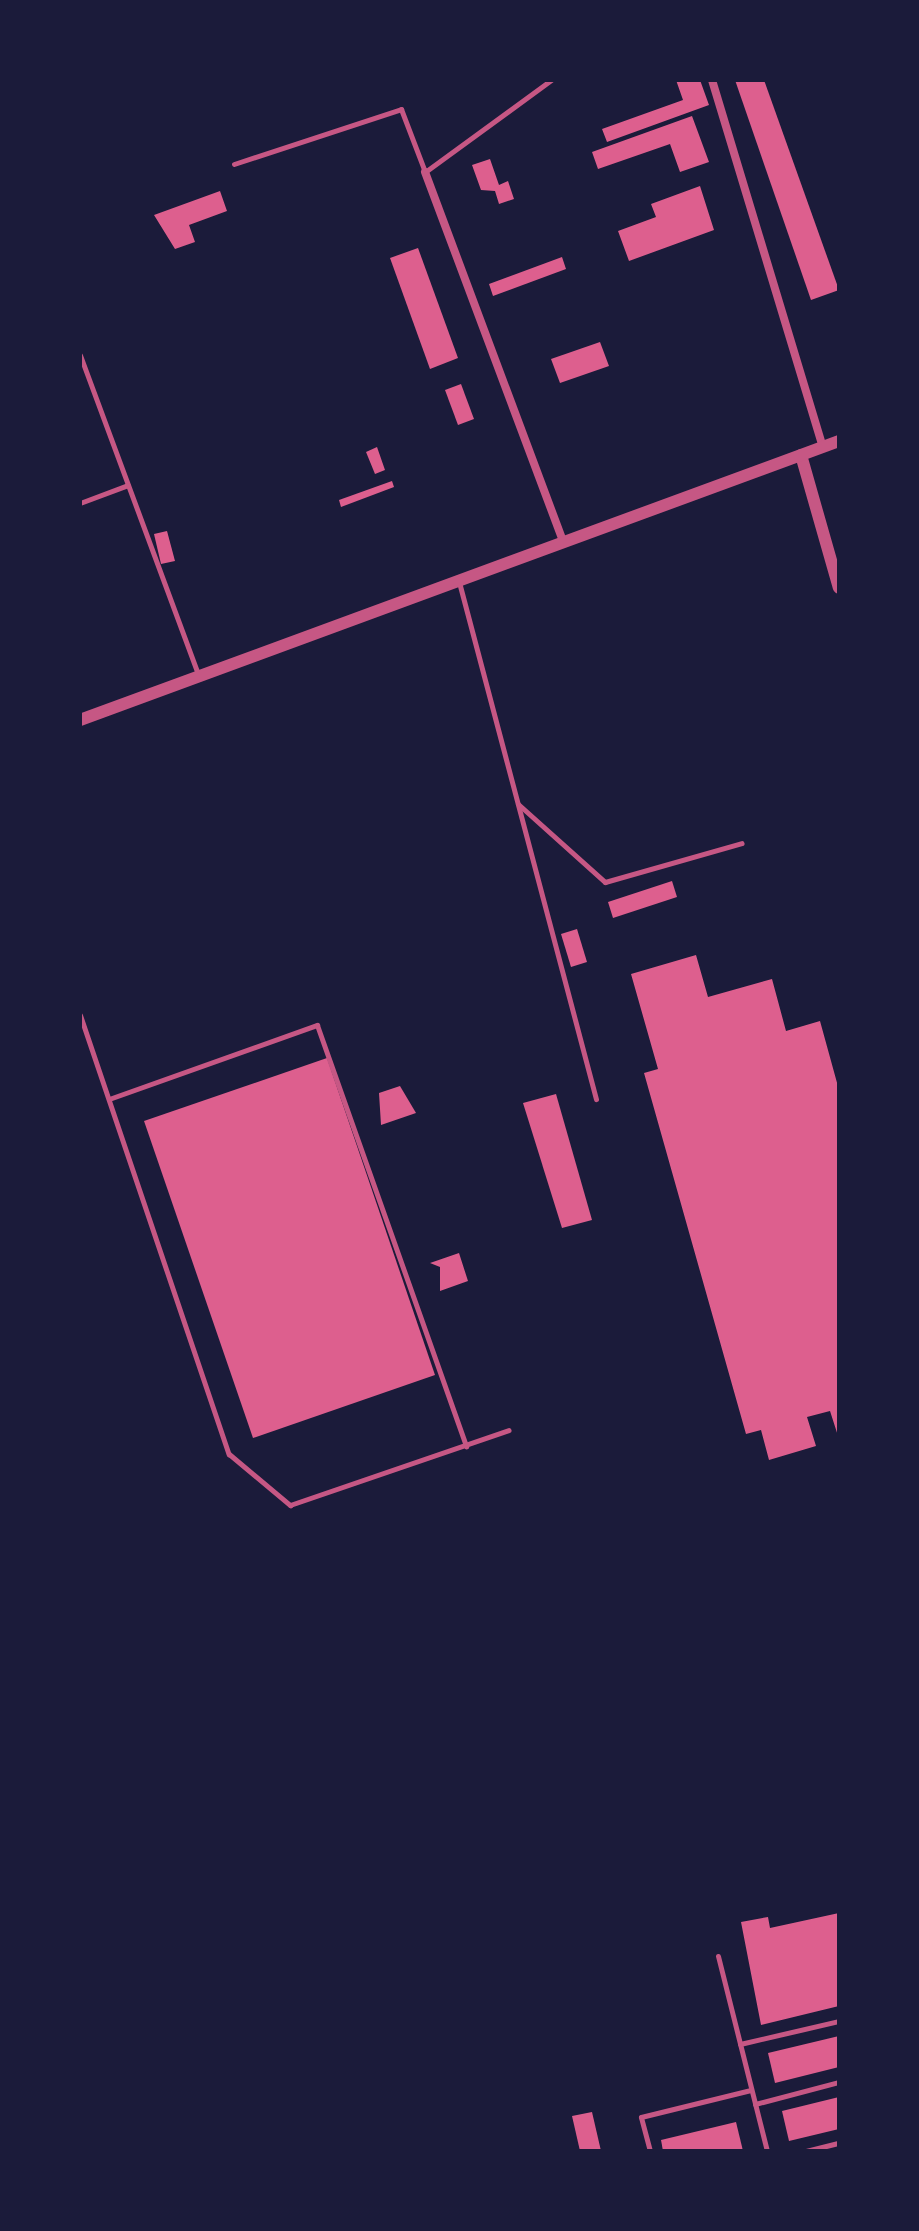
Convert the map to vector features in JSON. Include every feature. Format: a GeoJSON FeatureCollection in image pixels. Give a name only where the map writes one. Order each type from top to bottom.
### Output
{"type":"FeatureCollection","features":[{"type":"Feature","properties":{"kind":"street"},"geometry":{"type":"LineString","coordinates":[[712,80],[823,447]]}},
{"type":"Feature","properties":{"kind":"street"},"geometry":{"type":"LineString","coordinates":[[425,172],[564,543]]}},
{"type":"Feature","properties":{"kind":"street"},"geometry":{"type":"LineString","coordinates":[[80,720],[839,441]]}},
{"type":"Feature","properties":{"kind":"street"},"geometry":{"type":"LineString","coordinates":[[801,455],[839,588]]}},
{"type":"Feature","properties":{"kind":"lane"},"geometry":{"type":"LineString","coordinates":[[234,164],[401,109],[425,172],[551,80]]}},
{"type":"Feature","properties":{"kind":"lane"},"geometry":{"type":"LineString","coordinates":[[80,355],[199,677]]}},
{"type":"Feature","properties":{"kind":"lane"},"geometry":{"type":"LineString","coordinates":[[80,503],[128,485]]}},
{"type":"Feature","properties":{"kind":"lane"},"geometry":{"type":"LineString","coordinates":[[458,581],[596,1099]]}},
{"type":"Feature","properties":{"kind":"lane"},"geometry":{"type":"LineString","coordinates":[[517,803],[605,882],[742,843]]}},
{"type":"Feature","properties":{"kind":"lane"},"geometry":{"type":"LineString","coordinates":[[80,1015],[229,1454],[290,1505],[509,1430]]}},
{"type":"Feature","properties":{"kind":"lane"},"geometry":{"type":"LineString","coordinates":[[109,1099],[317,1025],[466,1446]]}},
{"type":"Feature","properties":{"kind":"lane"},"geometry":{"type":"LineString","coordinates":[[718,1956],[767,2151]]}},
{"type":"Feature","properties":{"kind":"lane"},"geometry":{"type":"LineString","coordinates":[[740,2044],[839,2021]]}},
{"type":"Feature","properties":{"kind":"lane"},"geometry":{"type":"LineString","coordinates":[[755,2104],[839,2082]]}},
{"type":"Feature","properties":{"kind":"lane"},"geometry":{"type":"LineString","coordinates":[[650,2151],[641,2117],[751,2090]]}},
{"type":"Feature","properties":{"kind":"lane"},"geometry":{"type":"LineString","coordinates":[[806,2151],[839,2143]]}},
{"type":"Feature","properties":{"kind":"building"},"geometry":{"type":"Polygon","coordinates":[[[676,80],[700,80],[709,105],[607,142],[602,129],[683,100],[676,80]]]}},
{"type":"Feature","properties":{"kind":"building"},"geometry":{"type":"Polygon","coordinates":[[[735,80],[764,80],[839,290],[811,300],[735,80]]]}},
{"type":"Feature","properties":{"kind":"building"},"geometry":{"type":"Polygon","coordinates":[[[692,116],[709,162],[680,172],[670,144],[598,169],[592,152],[692,116]]]}},
{"type":"Feature","properties":{"kind":"building"},"geometry":{"type":"Polygon","coordinates":[[[490,159],[499,185],[508,181],[514,199],[499,204],[495,191],[481,190],[472,165],[490,159]]]}},
{"type":"Feature","properties":{"kind":"building"},"geometry":{"type":"Polygon","coordinates":[[[700,186],[714,230],[629,261],[618,231],[656,217],[651,204],[700,186]]]}},
{"type":"Feature","properties":{"kind":"building"},"geometry":{"type":"Polygon","coordinates":[[[220,191],[227,211],[189,225],[195,242],[175,249],[154,215],[220,191]]]}},
{"type":"Feature","properties":{"kind":"building"},"geometry":{"type":"Polygon","coordinates":[[[418,248],[458,358],[430,369],[390,258],[418,248]]]}},
{"type":"Feature","properties":{"kind":"building"},"geometry":{"type":"Polygon","coordinates":[[[562,257],[566,269],[493,296],[489,284],[562,257]]]}},
{"type":"Feature","properties":{"kind":"building"},"geometry":{"type":"Polygon","coordinates":[[[600,342],[609,366],[560,383],[551,359],[600,342]]]}},
{"type":"Feature","properties":{"kind":"building"},"geometry":{"type":"Polygon","coordinates":[[[461,384],[474,419],[458,425],[445,390],[461,384]]]}},
{"type":"Feature","properties":{"kind":"building"},"geometry":{"type":"Polygon","coordinates":[[[377,447],[385,470],[375,474],[366,452],[377,447]]]}},
{"type":"Feature","properties":{"kind":"building"},"geometry":{"type":"Polygon","coordinates":[[[392,481],[394,487],[341,507],[339,500],[392,481]]]}},
{"type":"Feature","properties":{"kind":"building"},"geometry":{"type":"Polygon","coordinates":[[[167,531],[175,561],[161,564],[154,534],[167,531]]]}},
{"type":"Feature","properties":{"kind":"building"},"geometry":{"type":"Polygon","coordinates":[[[672,881],[677,897],[613,918],[608,902],[672,881]]]}},
{"type":"Feature","properties":{"kind":"building"},"geometry":{"type":"Polygon","coordinates":[[[577,929],[587,962],[571,967],[561,934],[577,929]]]}},
{"type":"Feature","properties":{"kind":"building"},"geometry":{"type":"Polygon","coordinates":[[[696,955],[708,997],[772,979],[786,1031],[820,1021],[839,1090],[839,1439],[830,1411],[807,1417],[816,1446],[769,1460],[761,1430],[746,1434],[644,1073],[658,1069],[631,974],[696,955]]]}},
{"type":"Feature","properties":{"kind":"building"},"geometry":{"type":"Polygon","coordinates":[[[327,1058],[435,1375],[253,1438],[144,1121],[327,1058]]]}},
{"type":"Feature","properties":{"kind":"building"},"geometry":{"type":"Polygon","coordinates":[[[400,1086],[416,1113],[381,1125],[379,1093],[400,1086]]]}},
{"type":"Feature","properties":{"kind":"building"},"geometry":{"type":"Polygon","coordinates":[[[556,1094],[592,1220],[562,1228],[523,1103],[556,1094]]]}},
{"type":"Feature","properties":{"kind":"building"},"geometry":{"type":"Polygon","coordinates":[[[459,1253],[468,1281],[440,1291],[440,1267],[430,1263],[459,1253]]]}},
{"type":"Feature","properties":{"kind":"building"},"geometry":{"type":"Polygon","coordinates":[[[839,1913],[839,2006],[761,2025],[741,1922],[768,1917],[770,1928],[839,1913]]]}},
{"type":"Feature","properties":{"kind":"building"},"geometry":{"type":"Polygon","coordinates":[[[839,2036],[839,2067],[775,2083],[768,2053],[839,2036]]]}},
{"type":"Feature","properties":{"kind":"building"},"geometry":{"type":"Polygon","coordinates":[[[839,2097],[839,2129],[789,2141],[782,2111],[839,2097]]]}},
{"type":"Feature","properties":{"kind":"building"},"geometry":{"type":"Polygon","coordinates":[[[592,2112],[601,2151],[580,2151],[572,2116],[592,2112]]]}},
{"type":"Feature","properties":{"kind":"building"},"geometry":{"type":"Polygon","coordinates":[[[736,2122],[743,2151],[663,2151],[661,2140],[736,2122]]]}}]}
